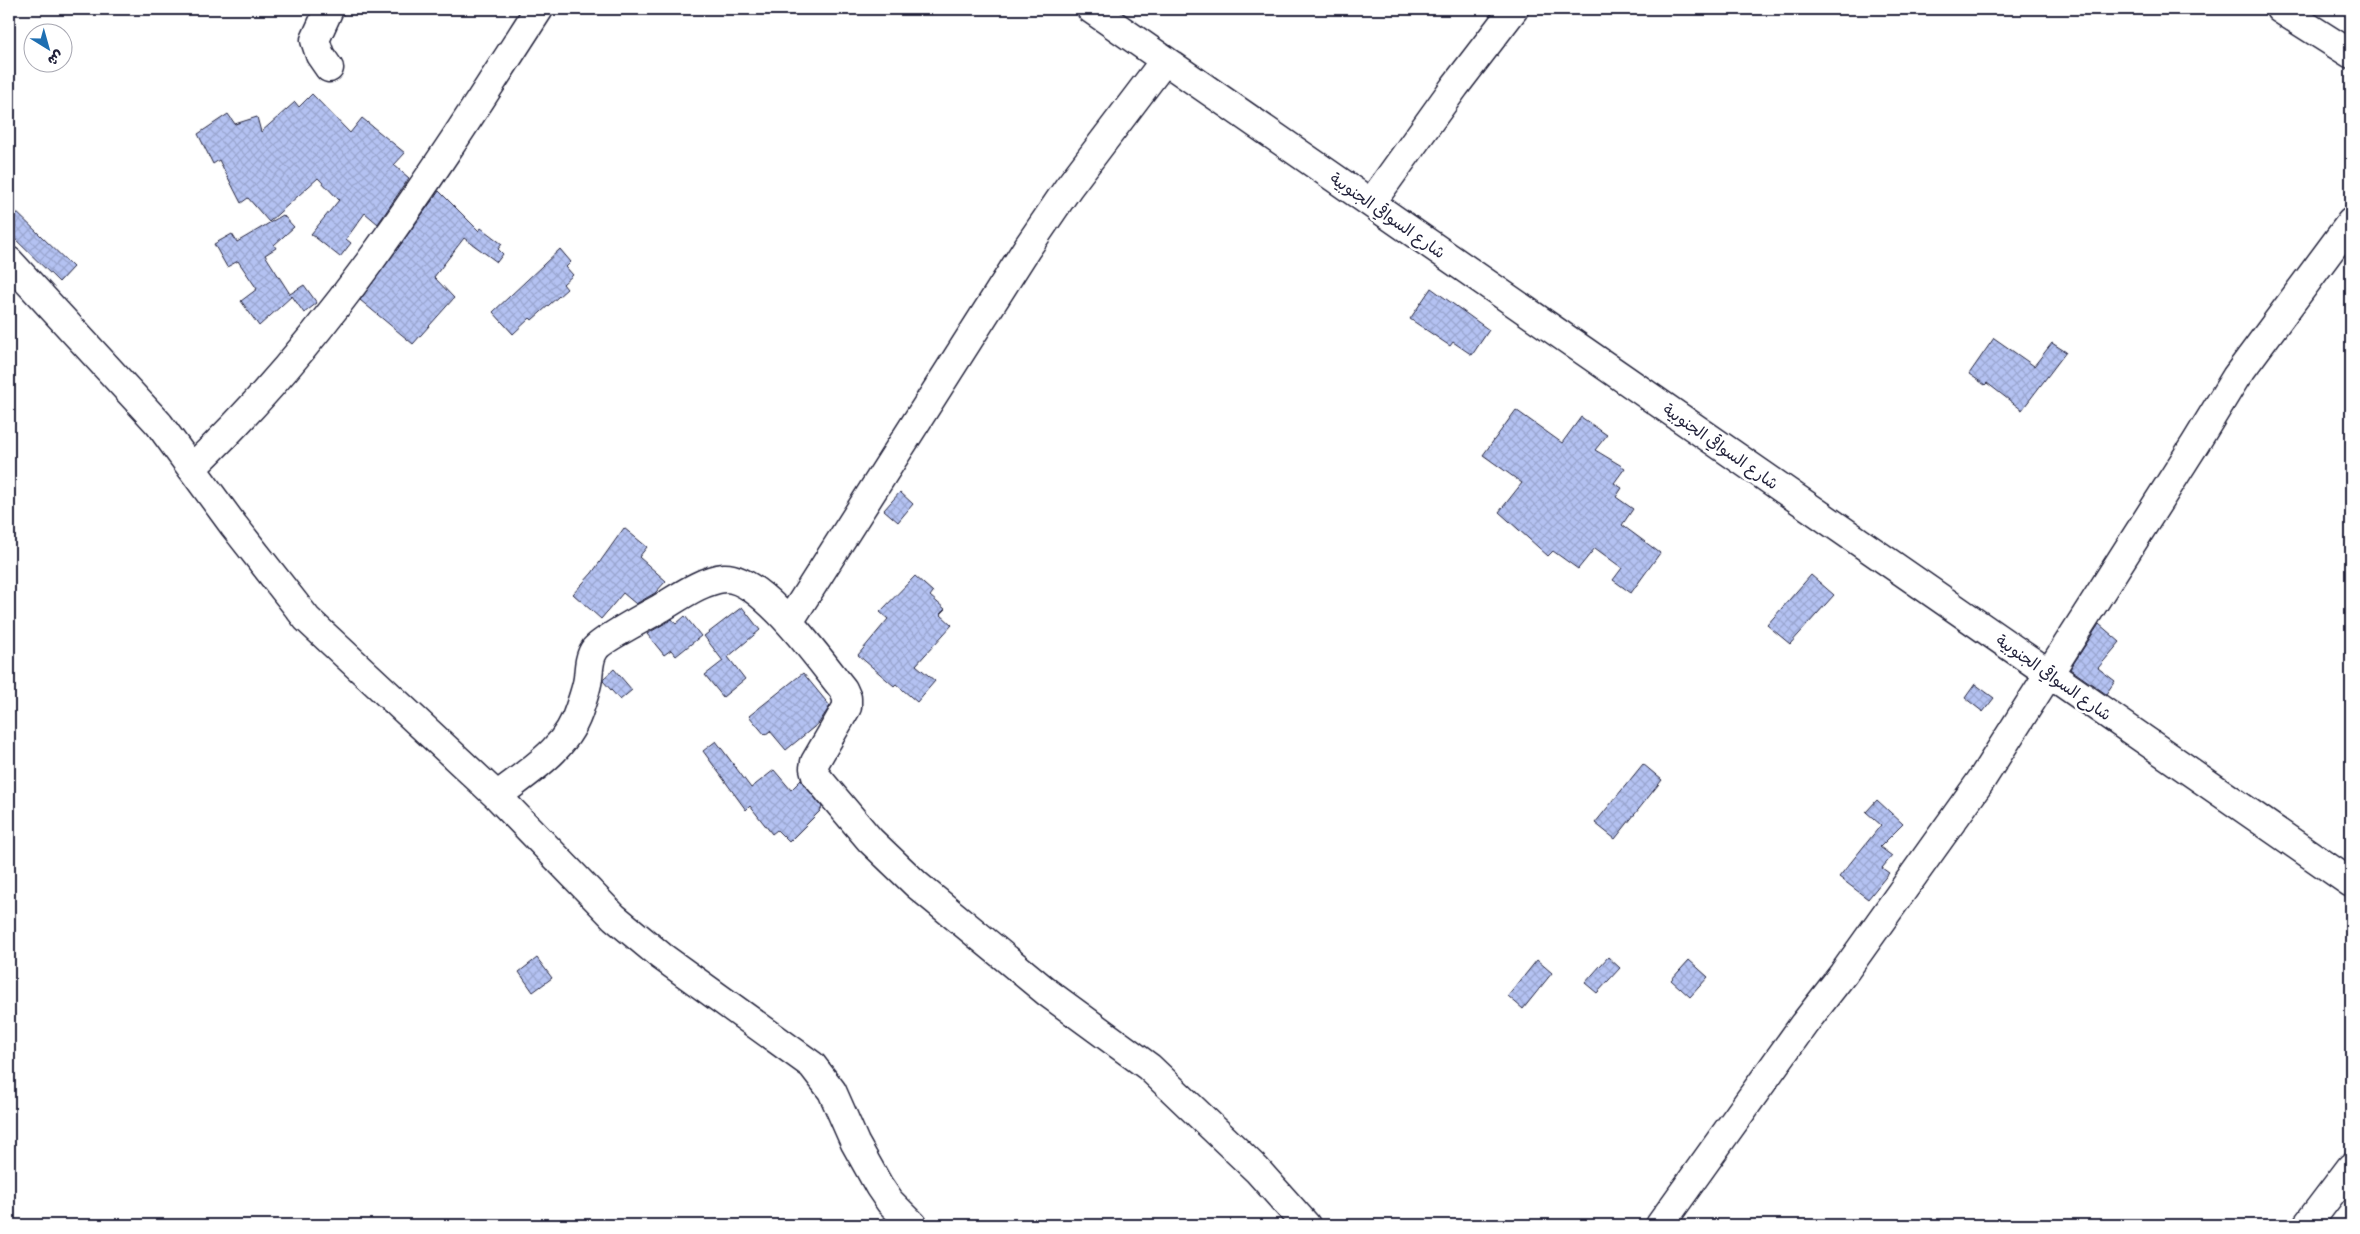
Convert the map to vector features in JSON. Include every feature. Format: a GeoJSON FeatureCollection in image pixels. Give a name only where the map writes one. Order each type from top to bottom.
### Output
{"type":"FeatureCollection","features":[{"type":"Feature","properties":{"kind":"street"},"geometry":{"type":"LineString","coordinates":[[329,9],[315,40],[320,55],[330,68]]}},
{"type":"Feature","properties":{"kind":"street"},"geometry":{"type":"LineString","coordinates":[[192,468],[237,425],[340,303],[431,175],[538,9]]}},
{"type":"Feature","properties":{"kind":"street","name":"شارع السواقي الجنوبية"},"geometry":{"type":"LineString","coordinates":[[1091,9],[2351,882]]}},
{"type":"Feature","properties":{"kind":"street"},"geometry":{"type":"LineString","coordinates":[[1371,203],[1455,86],[1514,9]]}},
{"type":"Feature","properties":{"kind":"street"},"geometry":{"type":"LineString","coordinates":[[2280,9],[2351,54]]}},
{"type":"Feature","properties":{"kind":"street"},"geometry":{"type":"LineString","coordinates":[[789,622],[1027,248],[1068,188],[1166,60]]}},
{"type":"Feature","properties":{"kind":"street"},"geometry":{"type":"LineString","coordinates":[[1660,1225],[1804,1024],[1843,974],[1963,805],[2236,377],[2351,222]]}},
{"type":"Feature","properties":{"kind":"street"},"geometry":{"type":"LineString","coordinates":[[9,261],[159,424],[234,526],[307,618],[496,796],[614,917],[661,956],[812,1065],[832,1091],[855,1143],[878,1186],[890,1202],[914,1225]]}},
{"type":"Feature","properties":{"kind":"street"},"geometry":{"type":"LineString","coordinates":[[496,796],[556,751],[567,736],[579,711],[588,678],[588,668],[595,648],[696,588],[724,578],[739,580],[753,589],[789,622],[843,690],[847,698],[847,707],[843,717],[815,762],[814,768],[816,776],[870,840],[917,885],[1048,993],[1149,1067],[1257,1170],[1306,1225]]}},
{"type":"Feature","properties":{"kind":"street"},"geometry":{"type":"LineString","coordinates":[[2307,1225],[2351,1167]]}},
{"type":"Feature","properties":{"kind":"building"},"geometry":{"type":"Polygon","coordinates":[[[312,94],[350,133],[362,118],[405,153],[394,165],[409,178],[378,224],[365,213],[346,239],[351,243],[340,257],[311,234],[339,200],[318,178],[269,222],[248,198],[241,203],[219,160],[213,164],[198,134],[228,114],[235,124],[257,117],[261,132],[295,102],[299,107],[312,94]]]}},
{"type":"Feature","properties":{"kind":"building"},"geometry":{"type":"Polygon","coordinates":[[[439,191],[479,231],[481,228],[502,244],[498,249],[503,254],[497,262],[464,238],[434,277],[454,298],[413,344],[360,300],[439,191]]]}},
{"type":"Feature","properties":{"kind":"building"},"geometry":{"type":"Polygon","coordinates":[[[9,205],[73,267],[59,282],[9,233],[9,205]]]}},
{"type":"Feature","properties":{"kind":"building"},"geometry":{"type":"Polygon","coordinates":[[[283,215],[294,227],[274,245],[276,248],[265,255],[290,294],[304,285],[317,303],[304,313],[292,296],[259,326],[241,301],[257,289],[238,261],[227,267],[214,244],[232,234],[237,242],[283,215]]]}},
{"type":"Feature","properties":{"kind":"building"},"geometry":{"type":"Polygon","coordinates":[[[560,249],[571,262],[566,267],[573,275],[563,284],[567,289],[513,334],[493,312],[560,249]]]}},
{"type":"Feature","properties":{"kind":"building"},"geometry":{"type":"Polygon","coordinates":[[[1431,288],[1489,330],[1472,355],[1453,342],[1450,346],[1410,319],[1431,288]]]}},
{"type":"Feature","properties":{"kind":"building"},"geometry":{"type":"Polygon","coordinates":[[[1994,338],[2034,366],[2052,343],[2066,352],[2022,410],[1987,383],[1985,385],[1969,374],[1994,338]]]}},
{"type":"Feature","properties":{"kind":"building"},"geometry":{"type":"Polygon","coordinates":[[[1516,410],[1562,443],[1581,417],[1607,435],[1595,450],[1625,468],[1614,483],[1622,488],[1616,497],[1633,509],[1622,525],[1660,553],[1631,593],[1613,580],[1622,568],[1595,548],[1578,569],[1553,551],[1548,556],[1499,512],[1522,483],[1483,455],[1516,410]]]}},
{"type":"Feature","properties":{"kind":"building"},"geometry":{"type":"Polygon","coordinates":[[[900,492],[913,504],[898,522],[884,510],[900,492]]]}},
{"type":"Feature","properties":{"kind":"building"},"geometry":{"type":"Polygon","coordinates":[[[624,528],[647,547],[639,557],[666,581],[655,593],[636,604],[623,593],[601,619],[573,594],[592,573],[624,528]]]}},
{"type":"Feature","properties":{"kind":"building"},"geometry":{"type":"Polygon","coordinates":[[[1811,575],[1834,595],[1790,644],[1767,625],[1811,575]]]}},
{"type":"Feature","properties":{"kind":"building"},"geometry":{"type":"Polygon","coordinates":[[[915,576],[933,592],[930,596],[945,609],[940,614],[952,625],[916,665],[935,681],[917,702],[896,684],[894,686],[858,655],[888,619],[880,612],[915,576]]]}},
{"type":"Feature","properties":{"kind":"building"},"geometry":{"type":"Polygon","coordinates":[[[742,607],[760,630],[728,657],[745,679],[723,697],[705,675],[723,661],[704,636],[742,607]]]}},
{"type":"Feature","properties":{"kind":"building"},"geometry":{"type":"Polygon","coordinates":[[[685,616],[701,636],[676,656],[671,650],[664,655],[647,634],[672,619],[676,624],[685,616]]]}},
{"type":"Feature","properties":{"kind":"building"},"geometry":{"type":"Polygon","coordinates":[[[2099,624],[2120,642],[2098,668],[2115,681],[2106,694],[2070,669],[2099,624]]]}},
{"type":"Feature","properties":{"kind":"building"},"geometry":{"type":"Polygon","coordinates":[[[614,669],[632,690],[620,700],[603,681],[614,669]]]}},
{"type":"Feature","properties":{"kind":"building"},"geometry":{"type":"Polygon","coordinates":[[[803,673],[830,706],[819,723],[786,750],[770,731],[765,735],[749,716],[803,673]]]}},
{"type":"Feature","properties":{"kind":"building"},"geometry":{"type":"Polygon","coordinates":[[[1975,684],[1994,698],[1983,712],[1965,698],[1975,684]]]}},
{"type":"Feature","properties":{"kind":"building"},"geometry":{"type":"Polygon","coordinates":[[[716,741],[751,788],[774,770],[791,790],[801,780],[822,807],[820,811],[789,842],[777,830],[772,834],[750,806],[746,810],[703,751],[716,741]]]}},
{"type":"Feature","properties":{"kind":"building"},"geometry":{"type":"Polygon","coordinates":[[[1643,764],[1662,780],[1615,839],[1595,823],[1643,764]]]}},
{"type":"Feature","properties":{"kind":"building"},"geometry":{"type":"Polygon","coordinates":[[[1877,800],[1903,824],[1880,847],[1892,856],[1882,868],[1889,873],[1868,899],[1839,877],[1881,825],[1866,812],[1877,800]]]}},
{"type":"Feature","properties":{"kind":"building"},"geometry":{"type":"Polygon","coordinates":[[[1608,957],[1620,968],[1597,993],[1585,983],[1608,957]]]}},
{"type":"Feature","properties":{"kind":"building"},"geometry":{"type":"Polygon","coordinates":[[[537,958],[552,978],[533,992],[519,972],[537,958]]]}},
{"type":"Feature","properties":{"kind":"building"},"geometry":{"type":"Polygon","coordinates":[[[1537,960],[1552,973],[1523,1009],[1508,996],[1537,960]]]}},
{"type":"Feature","properties":{"kind":"building"},"geometry":{"type":"Polygon","coordinates":[[[1689,960],[1708,977],[1690,997],[1671,980],[1689,960]]]}}]}
